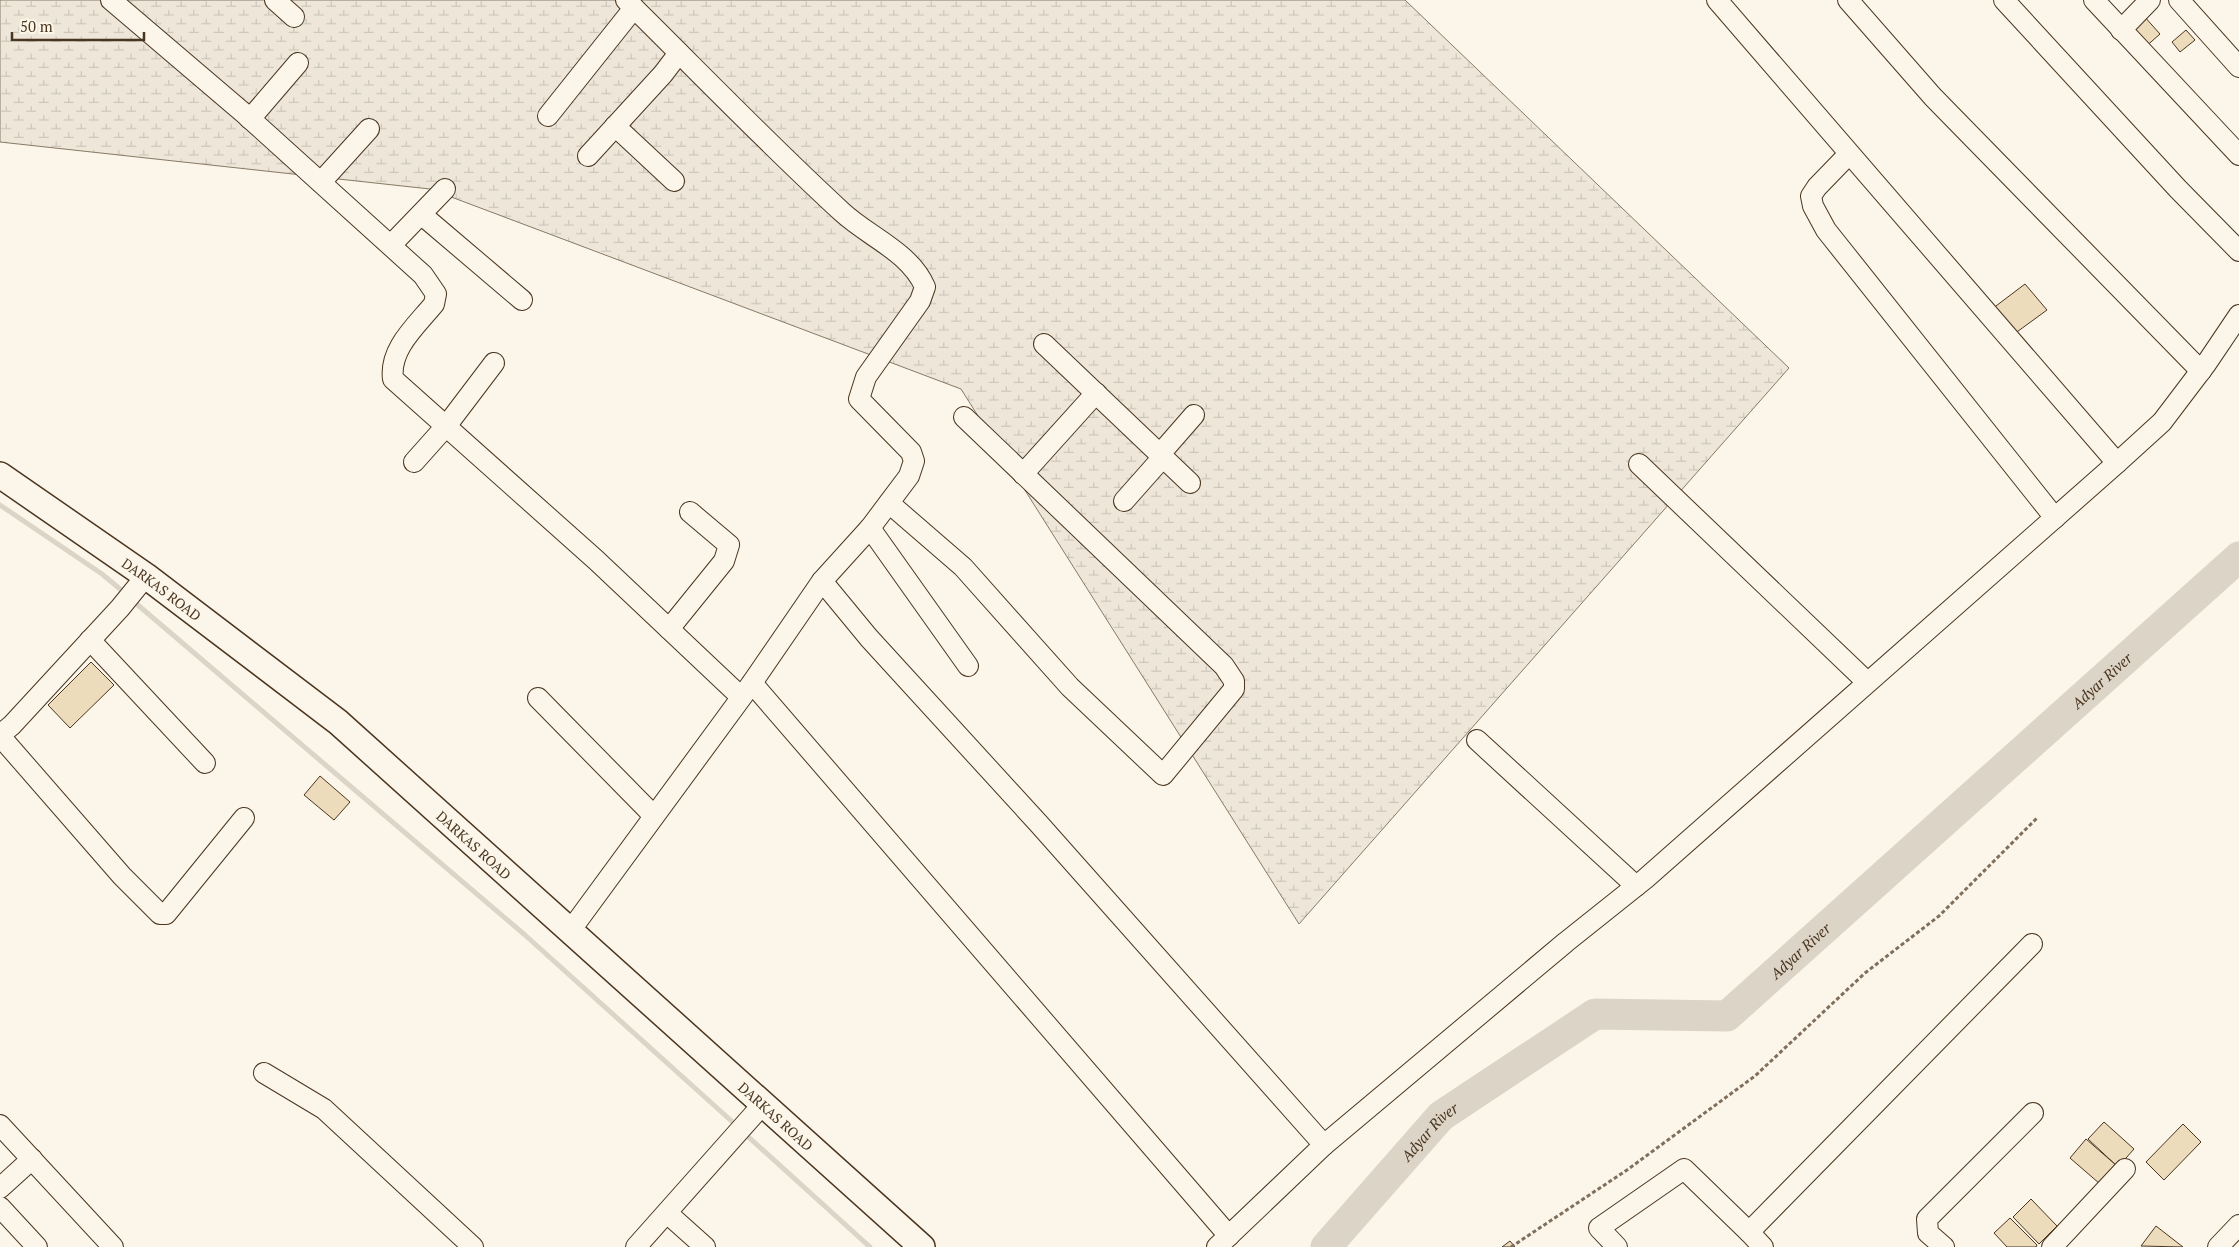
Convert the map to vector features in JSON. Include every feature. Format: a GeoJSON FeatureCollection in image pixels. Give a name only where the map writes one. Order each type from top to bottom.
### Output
{"type":"FeatureCollection","features":[{"type":"Feature","properties":{"kind":"main road","name":"DARKAS ROAD"},"geometry":{"type":"LineString","coordinates":[[0,475],[133,593],[338,722],[570,930],[757,1112],[922,1247]]}},
{"type":"Feature","properties":{"kind":"street"},"geometry":{"type":"LineString","coordinates":[[111,0],[250,119],[423,275],[436,294],[434,304],[396,354],[391,366],[393,380],[447,425],[669,629],[746,690],[1223,1242],[1324,1145],[1566,942],[1636,886],[2162,422],[2201,371],[2239,315]]}},
{"type":"Feature","properties":{"kind":"street"},"geometry":{"type":"LineString","coordinates":[[275,0],[294,17]]}},
{"type":"Feature","properties":{"kind":"street"},"geometry":{"type":"LineString","coordinates":[[1717,0],[2117,463]]}},
{"type":"Feature","properties":{"kind":"street"},"geometry":{"type":"LineString","coordinates":[[1848,0],[1933,97],[2201,371]]}},
{"type":"Feature","properties":{"kind":"street"},"geometry":{"type":"LineString","coordinates":[[2004,0],[2178,189],[2239,251]]}},
{"type":"Feature","properties":{"kind":"street"},"geometry":{"type":"LineString","coordinates":[[2094,0],[2239,155]]}},
{"type":"Feature","properties":{"kind":"street"},"geometry":{"type":"LineString","coordinates":[[2121,30],[2150,0]]}},
{"type":"Feature","properties":{"kind":"street"},"geometry":{"type":"LineString","coordinates":[[2179,0],[2239,67]]}},
{"type":"Feature","properties":{"kind":"street"},"geometry":{"type":"LineString","coordinates":[[548,116],[630,4],[844,214],[890,247],[920,275],[925,288],[920,301],[866,377],[859,400],[911,452],[914,461],[909,476],[870,528],[822,581],[746,690],[570,930]]}},
{"type":"Feature","properties":{"kind":"street"},"geometry":{"type":"LineString","coordinates":[[588,156],[663,74],[679,52]]}},
{"type":"Feature","properties":{"kind":"street"},"geometry":{"type":"LineString","coordinates":[[250,119],[298,63]]}},
{"type":"Feature","properties":{"kind":"street"},"geometry":{"type":"LineString","coordinates":[[616,126],[674,181]]}},
{"type":"Feature","properties":{"kind":"street"},"geometry":{"type":"LineString","coordinates":[[321,182],[369,129]]}},
{"type":"Feature","properties":{"kind":"street"},"geometry":{"type":"LineString","coordinates":[[1849,154],[1817,187],[1811,196],[1817,214],[1826,230],[2055,518]]}},
{"type":"Feature","properties":{"kind":"street"},"geometry":{"type":"LineString","coordinates":[[391,245],[445,189]]}},
{"type":"Feature","properties":{"kind":"street"},"geometry":{"type":"LineString","coordinates":[[422,215],[522,300]]}},
{"type":"Feature","properties":{"kind":"street"},"geometry":{"type":"LineString","coordinates":[[1044,344],[1190,483]]}},
{"type":"Feature","properties":{"kind":"street"},"geometry":{"type":"LineString","coordinates":[[414,462],[447,425],[494,363]]}},
{"type":"Feature","properties":{"kind":"street"},"geometry":{"type":"LineString","coordinates":[[1023,474],[1096,393]]}},
{"type":"Feature","properties":{"kind":"street"},"geometry":{"type":"LineString","coordinates":[[1124,501],[1194,415]]}},
{"type":"Feature","properties":{"kind":"street"},"geometry":{"type":"LineString","coordinates":[[889,502],[963,567],[1070,687],[1163,775],[1234,690],[1234,681],[1224,666],[964,417]]}},
{"type":"Feature","properties":{"kind":"street"},"geometry":{"type":"LineString","coordinates":[[1639,464],[1867,682]]}},
{"type":"Feature","properties":{"kind":"street"},"geometry":{"type":"LineString","coordinates":[[669,629],[724,561],[729,544],[690,512]]}},
{"type":"Feature","properties":{"kind":"street"},"geometry":{"type":"LineString","coordinates":[[870,528],[968,666]]}},
{"type":"Feature","properties":{"kind":"street"},"geometry":{"type":"LineString","coordinates":[[822,581],[869,638],[1039,824],[1324,1145]]}},
{"type":"Feature","properties":{"kind":"street"},"geometry":{"type":"LineString","coordinates":[[133,593],[0,736],[122,876],[160,914],[166,914],[244,818]]}},
{"type":"Feature","properties":{"kind":"street"},"geometry":{"type":"LineString","coordinates":[[90,640],[205,763]]}},
{"type":"Feature","properties":{"kind":"street"},"geometry":{"type":"LineString","coordinates":[[538,698],[653,815]]}},
{"type":"Feature","properties":{"kind":"street"},"geometry":{"type":"LineString","coordinates":[[1477,740],[1636,886]]}},
{"type":"Feature","properties":{"kind":"street"},"geometry":{"type":"LineString","coordinates":[[1748,1232],[2032,944]]}},
{"type":"Feature","properties":{"kind":"street"},"geometry":{"type":"LineString","coordinates":[[264,1073],[324,1109],[473,1247]]}},
{"type":"Feature","properties":{"kind":"street"},"geometry":{"type":"LineString","coordinates":[[636,1247],[757,1112]]}},
{"type":"Feature","properties":{"kind":"street"},"geometry":{"type":"LineString","coordinates":[[1944,1247],[1928,1234],[1927,1219],[2033,1113]]}},
{"type":"Feature","properties":{"kind":"street"},"geometry":{"type":"LineString","coordinates":[[0,1125],[113,1247]]}},
{"type":"Feature","properties":{"kind":"street"},"geometry":{"type":"LineString","coordinates":[[0,1188],[32,1159]]}},
{"type":"Feature","properties":{"kind":"street"},"geometry":{"type":"LineString","coordinates":[[1617,1247],[1599,1228],[1684,1169],[1763,1247]]}},
{"type":"Feature","properties":{"kind":"street"},"geometry":{"type":"LineString","coordinates":[[2052,1247],[2125,1169]]}},
{"type":"Feature","properties":{"kind":"street"},"geometry":{"type":"LineString","coordinates":[[0,1207],[37,1247]]}},
{"type":"Feature","properties":{"kind":"street"},"geometry":{"type":"LineString","coordinates":[[667,1213],[705,1247]]}},
{"type":"Feature","properties":{"kind":"street"},"geometry":{"type":"LineString","coordinates":[[2218,1247],[2239,1225]]}},
{"type":"Feature","properties":{"kind":"path"},"geometry":{"type":"LineString","coordinates":[[1511,1247],[1627,1170],[1755,1076],[1865,973],[1939,916],[2038,817]]}},
{"type":"Feature","properties":{"kind":"green space"},"geometry":{"type":"Polygon","coordinates":[[[0,0],[1405,0],[1789,368],[1299,924],[961,389],[430,189],[0,142],[0,0]]]}},
{"type":"Feature","properties":{"kind":"building"},"geometry":{"type":"Polygon","coordinates":[[[2143,15],[2160,34],[2143,49],[2127,30],[2143,15]]]}},
{"type":"Feature","properties":{"kind":"building"},"geometry":{"type":"Polygon","coordinates":[[[2186,30],[2195,40],[2180,52],[2172,42],[2186,30]]]}},
{"type":"Feature","properties":{"kind":"building"},"geometry":{"type":"Polygon","coordinates":[[[2025,284],[2047,310],[2010,337],[1988,312],[2025,284]]]}},
{"type":"Feature","properties":{"kind":"building"},"geometry":{"type":"Polygon","coordinates":[[[91,662],[114,685],[70,728],[48,705],[91,662]]]}},
{"type":"Feature","properties":{"kind":"building"},"geometry":{"type":"Polygon","coordinates":[[[320,776],[350,802],[334,820],[304,795],[320,776]]]}},
{"type":"Feature","properties":{"kind":"building"},"geometry":{"type":"Polygon","coordinates":[[[2104,1122],[2134,1149],[2118,1167],[2088,1139],[2104,1122]]]}},
{"type":"Feature","properties":{"kind":"building"},"geometry":{"type":"Polygon","coordinates":[[[2183,1124],[2201,1142],[2164,1180],[2146,1162],[2183,1124]]]}},
{"type":"Feature","properties":{"kind":"building"},"geometry":{"type":"Polygon","coordinates":[[[2086,1139],[2117,1166],[2100,1184],[2070,1158],[2086,1139]]]}},
{"type":"Feature","properties":{"kind":"building"},"geometry":{"type":"Polygon","coordinates":[[[2031,1199],[2057,1226],[2039,1244],[2013,1217],[2031,1199]]]}},
{"type":"Feature","properties":{"kind":"building"},"geometry":{"type":"Polygon","coordinates":[[[2010,1218],[2037,1245],[2036,1247],[2007,1247],[1994,1233],[2010,1218]]]}},
{"type":"Feature","properties":{"kind":"building"},"geometry":{"type":"Polygon","coordinates":[[[2156,1226],[2183,1247],[2141,1246],[2156,1226]]]}},
{"type":"Feature","properties":{"kind":"building"},"geometry":{"type":"Polygon","coordinates":[[[1510,1241],[1515,1247],[1502,1247],[1510,1241]]]}},
{"type":"Feature","properties":{"kind":"waterway"},"geometry":{"type":"LineString","coordinates":[[0,505],[102,574],[126,594]]}},
{"type":"Feature","properties":{"kind":"waterway","name":"Adyar River"},"geometry":{"type":"LineString","coordinates":[[1326,1247],[1441,1116],[1595,1014],[1727,1016],[2239,557]]}},
{"type":"Feature","properties":{"kind":"waterway"},"geometry":{"type":"LineString","coordinates":[[132,600],[525,935],[737,1126]]}},
{"type":"Feature","properties":{"kind":"waterway"},"geometry":{"type":"LineString","coordinates":[[743,1132],[870,1247]]}}]}
